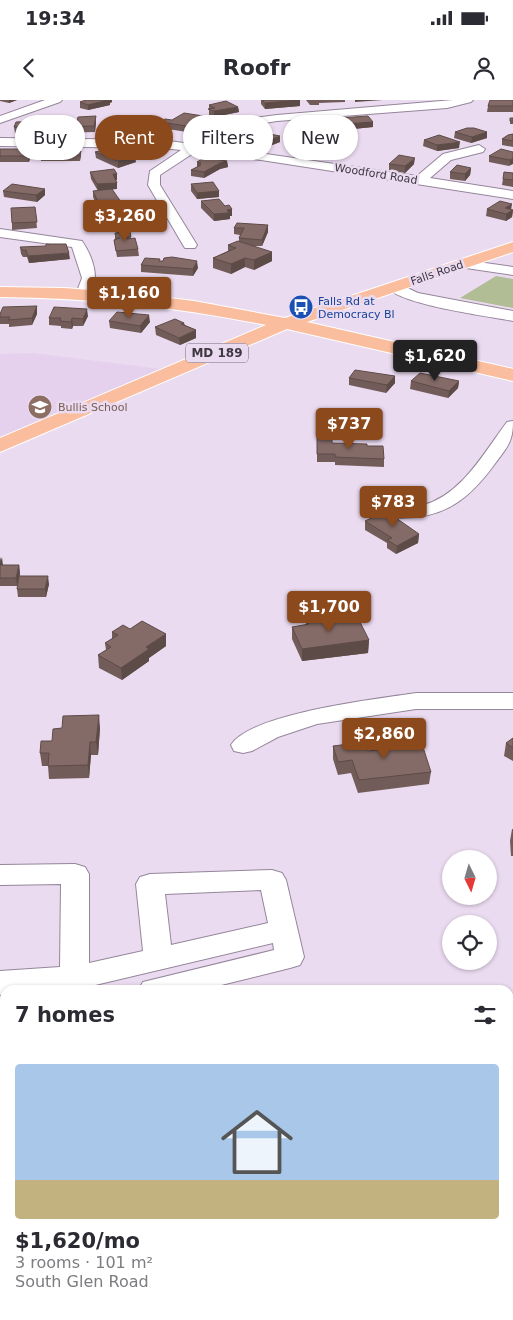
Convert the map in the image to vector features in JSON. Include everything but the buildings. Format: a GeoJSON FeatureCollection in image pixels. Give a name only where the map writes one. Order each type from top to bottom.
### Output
{"type":"FeatureCollection","features":[{"type":"Feature","properties":{"kind":"main road","name":"Falls Road"},"geometry":{"type":"LineString","coordinates":[[0,446],[284,324],[513,247]]}},
{"type":"Feature","properties":{"kind":"main road"},"geometry":{"type":"LineString","coordinates":[[0,292],[27,290],[84,294],[210,309],[513,375]]}},
{"type":"Feature","properties":{"kind":"street"},"geometry":{"type":"LineString","coordinates":[[0,120],[56,100]]}},
{"type":"Feature","properties":{"kind":"street"},"geometry":{"type":"LineString","coordinates":[[273,119],[447,106],[467,100]]}},
{"type":"Feature","properties":{"kind":"street","name":"Woodford Road"},"geometry":{"type":"LineString","coordinates":[[0,142],[127,142],[183,147]]}},
{"type":"Feature","properties":{"kind":"street"},"geometry":{"type":"LineString","coordinates":[[419,181],[447,157],[479,149]]}},
{"type":"Feature","properties":{"kind":"street"},"geometry":{"type":"LineString","coordinates":[[183,155],[154,174],[154,185],[190,245]]}},
{"type":"Feature","properties":{"kind":"street","name":"Woodford Road"},"geometry":{"type":"LineString","coordinates":[[273,160],[513,195]]}},
{"type":"Feature","properties":{"kind":"street"},"geometry":{"type":"LineString","coordinates":[[0,233],[77,244],[83,256],[89,278],[84,294]]}},
{"type":"Feature","properties":{"kind":"street"},"geometry":{"type":"LineString","coordinates":[[464,264],[513,271]]}},
{"type":"Feature","properties":{"kind":"street"},"geometry":{"type":"LineString","coordinates":[[395,287],[413,297],[513,316]]}},
{"type":"Feature","properties":{"kind":"street"},"geometry":{"type":"LineString","coordinates":[[377,511],[426,510],[446,502],[468,484],[513,426]]}},
{"type":"Feature","properties":{"kind":"street"},"geometry":{"type":"LineString","coordinates":[[243,745],[269,731],[315,717],[416,701],[513,701]]}},
{"type":"Feature","properties":{"kind":"street"},"geometry":{"type":"LineString","coordinates":[[0,875],[75,874],[76,984]]}},
{"type":"Feature","properties":{"kind":"street"},"geometry":{"type":"LineString","coordinates":[[158,959],[150,884],[272,880],[290,957],[174,985]]}},
{"type":"Feature","properties":{"kind":"street"},"geometry":{"type":"LineString","coordinates":[[0,982],[76,984],[158,959],[284,930]]}},
{"type":"Feature","properties":{"kind":"shaded area","name":"Bullis School"},"geometry":{"type":"Polygon","coordinates":[[[33,353],[161,369],[0,445],[0,354],[33,353]]]}},
{"type":"Feature","properties":{"kind":"green space"},"geometry":{"type":"Polygon","coordinates":[[[496,276],[513,279],[513,308],[460,298],[496,276]]]}},
{"type":"Feature","properties":{"kind":"place","name":"Falls Rd at Democracy Bl"},"geometry":{"type":"Point","coordinates":[301,307]}},
{"type":"Feature","properties":{"kind":"place","name":"Bullis School"},"geometry":{"type":"Point","coordinates":[40,407]}}]}
